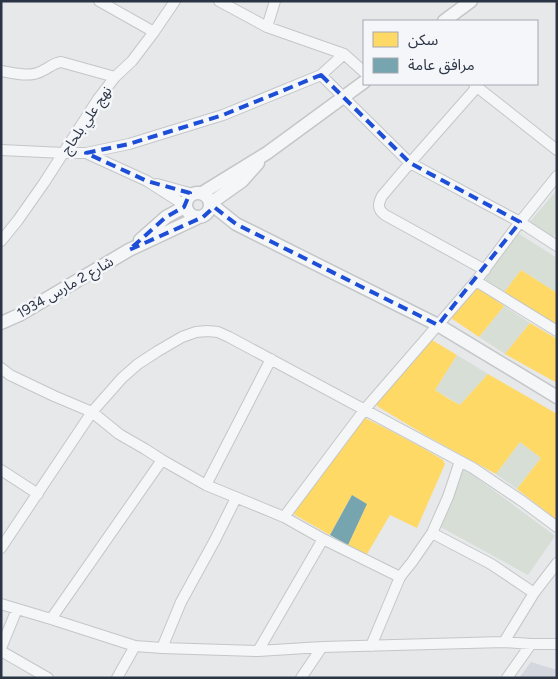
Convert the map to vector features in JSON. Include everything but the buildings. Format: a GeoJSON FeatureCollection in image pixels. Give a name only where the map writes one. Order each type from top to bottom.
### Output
{"type":"FeatureCollection","features":[{"type":"Feature","properties":{"kind":"street"},"geometry":{"type":"LineString","coordinates":[[99,1],[154,32]]}},
{"type":"Feature","properties":{"kind":"street"},"geometry":{"type":"LineString","coordinates":[[219,1],[267,26],[344,54],[363,71]]}},
{"type":"Feature","properties":{"kind":"street"},"geometry":{"type":"LineString","coordinates":[[267,26],[275,1]]}},
{"type":"Feature","properties":{"kind":"street"},"geometry":{"type":"LineString","coordinates":[[445,20],[471,1]]}},
{"type":"Feature","properties":{"kind":"street","name":"نهج علي بلحاج"},"geometry":{"type":"LineString","coordinates":[[1,241],[23,213],[64,153],[98,99],[154,32],[171,3]]}},
{"type":"Feature","properties":{"kind":"street"},"geometry":{"type":"LineString","coordinates":[[1,150],[86,153],[129,144],[223,115],[321,75],[344,54]]}},
{"type":"Feature","properties":{"kind":"street"},"geometry":{"type":"LineString","coordinates":[[1,71],[27,75],[36,74],[56,62],[61,62],[115,78]]}},
{"type":"Feature","properties":{"kind":"street"},"geometry":{"type":"LineString","coordinates":[[321,75],[410,163],[520,222],[557,246]]}},
{"type":"Feature","properties":{"kind":"street"},"geometry":{"type":"LineString","coordinates":[[186,206],[188,199],[204,199],[363,83]]}},
{"type":"Feature","properties":{"kind":"street"},"geometry":{"type":"LineString","coordinates":[[485,270],[381,212],[378,206],[379,202],[476,85],[557,150]]}},
{"type":"Feature","properties":{"kind":"street"},"geometry":{"type":"LineString","coordinates":[[86,153],[146,181],[186,206],[190,214],[236,224]]}},
{"type":"Feature","properties":{"kind":"street"},"geometry":{"type":"LineString","coordinates":[[284,517],[366,409],[476,281],[557,176]]}},
{"type":"Feature","properties":{"kind":"street"},"geometry":{"type":"LineString","coordinates":[[146,181],[204,199],[236,224],[438,325],[557,397]]}},
{"type":"Feature","properties":{"kind":"street"},"geometry":{"type":"LineString","coordinates":[[200,217],[209,212],[204,199]]}},
{"type":"Feature","properties":{"kind":"street","name":"شارع 2 مارس 1934"},"geometry":{"type":"LineString","coordinates":[[128,250],[166,217],[186,206]]}},
{"type":"Feature","properties":{"kind":"street","name":"شارع 2 مارس 1934"},"geometry":{"type":"LineString","coordinates":[[1,323],[28,310],[128,250],[200,217]]}},
{"type":"Feature","properties":{"kind":"street"},"geometry":{"type":"LineString","coordinates":[[476,281],[557,331]]}},
{"type":"Feature","properties":{"kind":"street"},"geometry":{"type":"LineString","coordinates":[[1,548],[92,412],[122,378],[138,364],[182,337],[196,332],[207,331],[218,332],[230,337],[460,461],[492,480],[557,527]]}},
{"type":"Feature","properties":{"kind":"street"},"geometry":{"type":"LineString","coordinates":[[206,485],[271,359]]}},
{"type":"Feature","properties":{"kind":"street"},"geometry":{"type":"LineString","coordinates":[[1,368],[10,375],[92,412],[119,434],[206,485],[284,517],[323,539],[400,577]]}},
{"type":"Feature","properties":{"kind":"street"},"geometry":{"type":"LineString","coordinates":[[51,619],[162,460]]}},
{"type":"Feature","properties":{"kind":"street"},"geometry":{"type":"LineString","coordinates":[[371,646],[400,577],[432,533],[448,497],[460,461]]}},
{"type":"Feature","properties":{"kind":"street"},"geometry":{"type":"LineString","coordinates":[[1,470],[38,494]]}},
{"type":"Feature","properties":{"kind":"street"},"geometry":{"type":"LineString","coordinates":[[162,648],[181,602],[236,498]]}},
{"type":"Feature","properties":{"kind":"street"},"geometry":{"type":"LineString","coordinates":[[432,533],[491,564],[534,593]]}},
{"type":"Feature","properties":{"kind":"street"},"geometry":{"type":"LineString","coordinates":[[258,651],[323,539]]}},
{"type":"Feature","properties":{"kind":"street"},"geometry":{"type":"LineString","coordinates":[[504,642],[534,593],[557,563]]}},
{"type":"Feature","properties":{"kind":"street"},"geometry":{"type":"LineString","coordinates":[[1,604],[134,646],[258,651],[322,647],[504,642],[557,644]]}},
{"type":"Feature","properties":{"kind":"street"},"geometry":{"type":"LineString","coordinates":[[17,609],[1,650],[48,678]]}},
{"type":"Feature","properties":{"kind":"street"},"geometry":{"type":"LineString","coordinates":[[506,678],[531,644]]}},
{"type":"Feature","properties":{"kind":"street"},"geometry":{"type":"LineString","coordinates":[[117,678],[134,646]]}},
{"type":"Feature","properties":{"kind":"street"},"geometry":{"type":"LineString","coordinates":[[301,678],[322,647]]}},
{"type":"Feature","properties":{"kind":"highlighted area"},"geometry":{"type":"Polygon","coordinates":[[[321,75],[410,163],[520,222],[438,325],[236,224],[214,207],[203,217],[129,250],[166,217],[184,207],[190,193],[147,181],[86,153],[129,144],[223,115],[321,75]]]}},
{"type":"Feature","properties":{"kind":"shaded area"},"geometry":{"type":"Polygon","coordinates":[[[557,190],[557,232],[551,240],[527,225],[557,190]]]}},
{"type":"Feature","properties":{"kind":"shaded area"},"geometry":{"type":"Polygon","coordinates":[[[516,232],[557,258],[557,293],[521,270],[503,294],[483,281],[482,277],[516,232]]]}},
{"type":"Feature","properties":{"kind":"shaded area"},"geometry":{"type":"Polygon","coordinates":[[[504,306],[530,323],[505,354],[479,337],[504,306]]]}},
{"type":"Feature","properties":{"kind":"shaded area"},"geometry":{"type":"Polygon","coordinates":[[[457,355],[488,374],[460,405],[435,390],[457,355]]]}},
{"type":"Feature","properties":{"kind":"shaded area"},"geometry":{"type":"Polygon","coordinates":[[[520,442],[541,458],[517,489],[496,474],[520,442]]]}},
{"type":"Feature","properties":{"kind":"shaded area"},"geometry":{"type":"Polygon","coordinates":[[[461,466],[555,536],[528,575],[437,525],[461,466]]]}},
{"type":"Feature","properties":{"kind":"shaded area"},"geometry":{"type":"Polygon","coordinates":[[[531,662],[557,670],[557,678],[519,678],[531,662]]]}}]}
